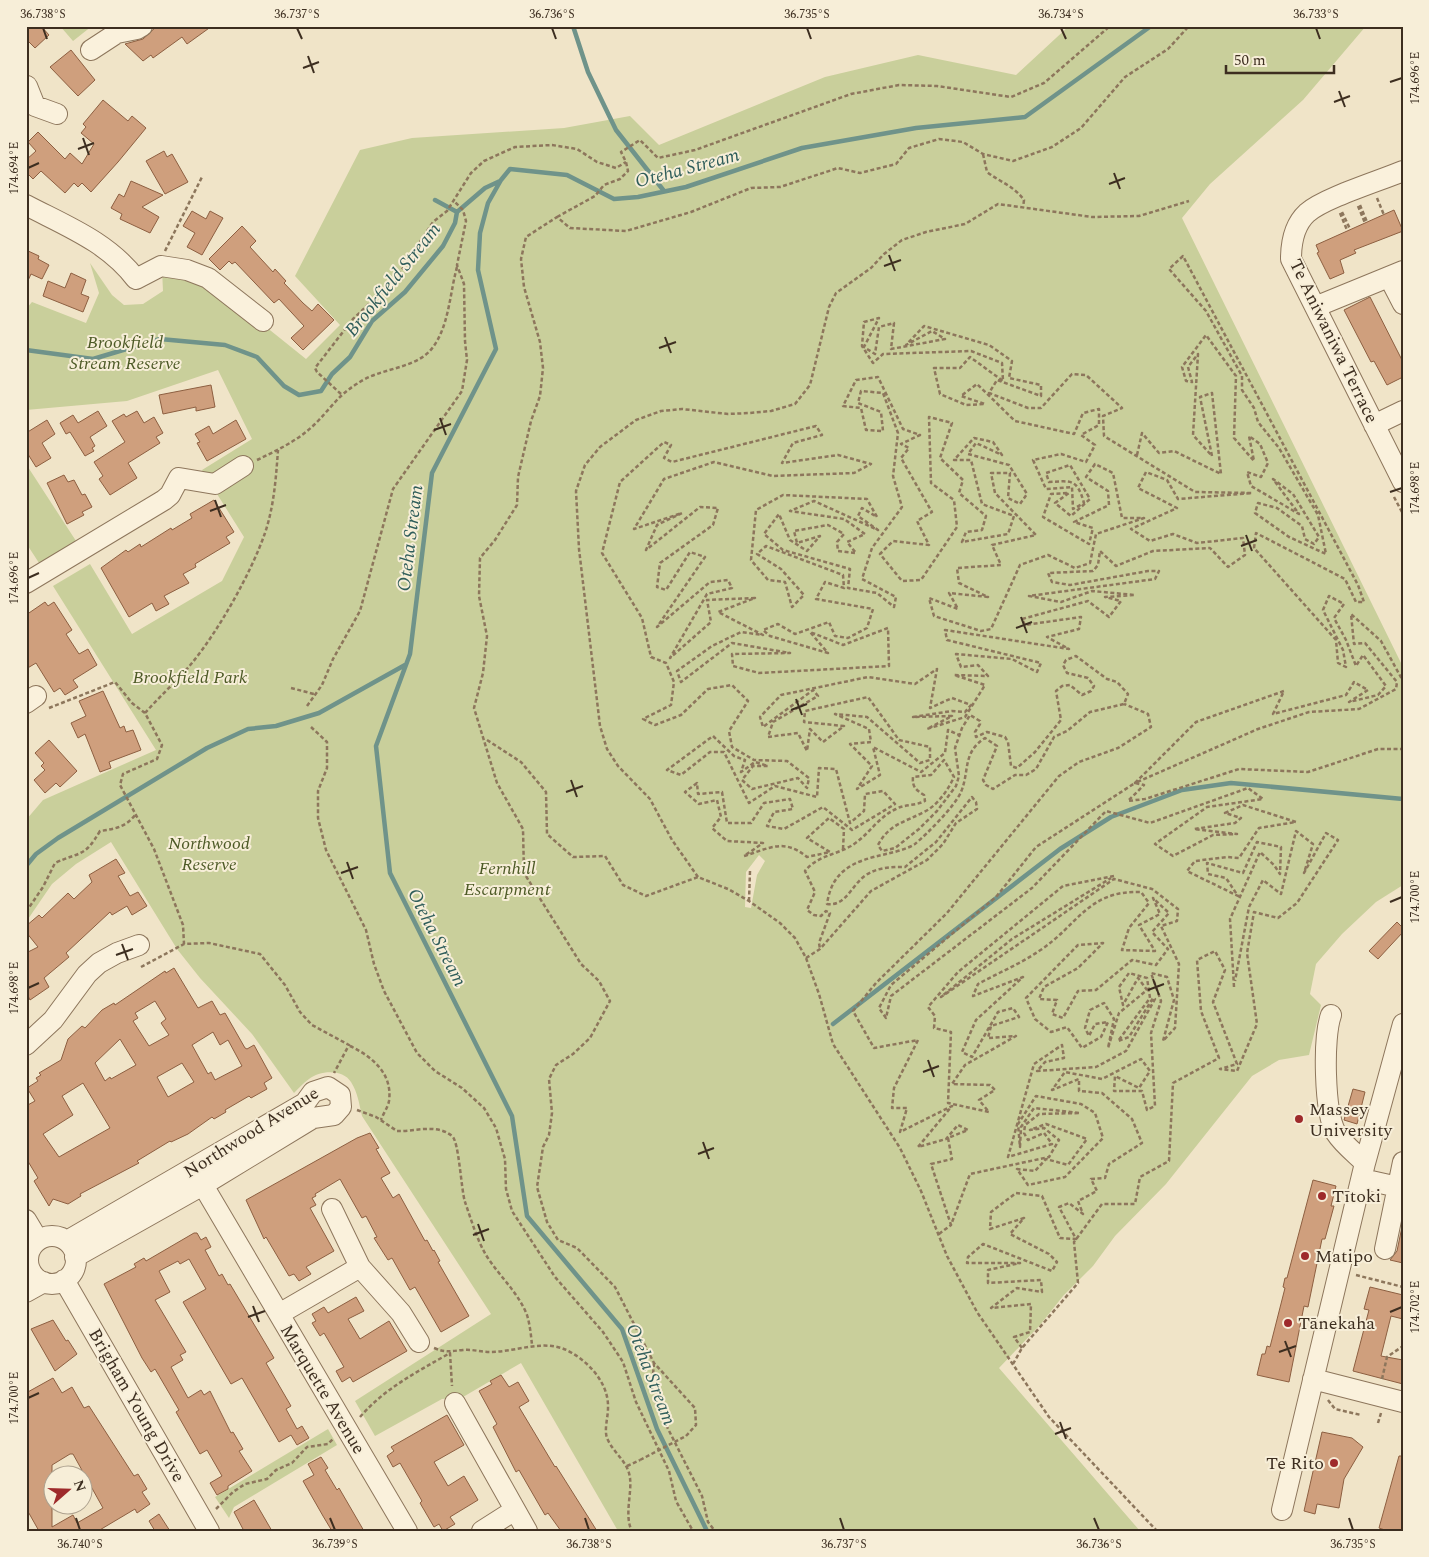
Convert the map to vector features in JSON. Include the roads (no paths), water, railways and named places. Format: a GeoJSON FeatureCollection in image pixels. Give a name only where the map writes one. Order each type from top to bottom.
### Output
{"type":"FeatureCollection","features":[{"type":"Feature","properties":{"kind":"street"},"geometry":{"type":"LineString","coordinates":[[91,50],[117,32],[137,29],[142,26]]}},
{"type":"Feature","properties":{"kind":"street"},"geometry":{"type":"LineString","coordinates":[[27,86],[31,111],[57,114]]}},
{"type":"Feature","properties":{"kind":"street","name":"Te Aniwaniwa Terrace"},"geometry":{"type":"LineString","coordinates":[[1403,171],[1325,202],[1307,213],[1296,228],[1291,244],[1291,259],[1403,482]]}},
{"type":"Feature","properties":{"kind":"street"},"geometry":{"type":"LineString","coordinates":[[26,205],[103,246],[125,264],[136,279],[161,266],[188,270],[208,278],[263,320]]}},
{"type":"Feature","properties":{"kind":"street"},"geometry":{"type":"LineString","coordinates":[[1315,307],[1396,274],[1403,304]]}},
{"type":"Feature","properties":{"kind":"street"},"geometry":{"type":"LineString","coordinates":[[1374,425],[1403,411]]}},
{"type":"Feature","properties":{"kind":"street"},"geometry":{"type":"LineString","coordinates":[[26,583],[164,500],[170,495],[179,478],[215,484],[243,466]]}},
{"type":"Feature","properties":{"kind":"street"},"geometry":{"type":"LineString","coordinates":[[26,1045],[53,1020],[87,974],[117,953],[139,944]]}},
{"type":"Feature","properties":{"kind":"street"},"geometry":{"type":"LineString","coordinates":[[1332,1015],[1327,1027],[1325,1047],[1332,1122],[1336,1134],[1364,1171],[1398,1187]]}},
{"type":"Feature","properties":{"kind":"street"},"geometry":{"type":"LineString","coordinates":[[1282,1510],[1312,1379],[1403,1024]]}},
{"type":"Feature","properties":{"kind":"street","name":"Northwood Avenue"},"geometry":{"type":"LineString","coordinates":[[71,1249],[199,1177],[313,1118],[334,1115],[341,1107],[340,1095],[328,1087],[313,1092],[305,1103],[199,1177]]}},
{"type":"Feature","properties":{"kind":"street"},"geometry":{"type":"LineString","coordinates":[[1385,1249],[1403,1162]]}},
{"type":"Feature","properties":{"kind":"street","name":"Marquette Avenue"},"geometry":{"type":"LineString","coordinates":[[199,1177],[407,1531]]}},
{"type":"Feature","properties":{"kind":"street"},"geometry":{"type":"LineString","coordinates":[[332,1209],[360,1267],[401,1313],[419,1342]]}},
{"type":"Feature","properties":{"kind":"street"},"geometry":{"type":"LineString","coordinates":[[26,1220],[38,1240]]}},
{"type":"Feature","properties":{"kind":"street"},"geometry":{"type":"LineString","coordinates":[[53,1236],[71,1249],[74,1267],[64,1280],[51,1284],[44,1282],[36,1277],[27,1265],[31,1248],[38,1240],[53,1236]]}},
{"type":"Feature","properties":{"kind":"street"},"geometry":{"type":"LineString","coordinates":[[279,1314],[360,1267]]}},
{"type":"Feature","properties":{"kind":"street","name":"Brigham Young Drive"},"geometry":{"type":"LineString","coordinates":[[64,1280],[210,1523]]}},
{"type":"Feature","properties":{"kind":"street"},"geometry":{"type":"LineString","coordinates":[[26,1292],[44,1282]]}},
{"type":"Feature","properties":{"kind":"street"},"geometry":{"type":"LineString","coordinates":[[1312,1379],[1403,1402]]}},
{"type":"Feature","properties":{"kind":"street"},"geometry":{"type":"LineString","coordinates":[[455,1397],[527,1531]]}},
{"type":"Feature","properties":{"kind":"street"},"geometry":{"type":"LineString","coordinates":[[482,1531],[515,1510]]}},
{"type":"Feature","properties":{"kind":"waterway"},"geometry":{"type":"LineString","coordinates":[[573,26],[588,72],[616,130],[664,191]]}},
{"type":"Feature","properties":{"kind":"waterway","name":"Oteha Stream"},"geometry":{"type":"LineString","coordinates":[[707,1531],[657,1429],[622,1329],[527,1216],[512,1116],[390,873],[376,746],[410,654],[432,473],[496,349],[478,270],[480,233],[488,203],[501,180],[510,169],[567,175],[614,199],[638,197],[686,187],[802,148],[916,128],[1025,117],[1151,26]]}},
{"type":"Feature","properties":{"kind":"waterway","name":"Brookfield Stream"},"geometry":{"type":"LineString","coordinates":[[26,350],[93,359],[160,339],[225,345],[257,357],[284,386],[299,395],[321,391],[332,374],[350,357],[372,321],[405,292],[443,246],[455,223],[457,212],[485,188],[500,181]]}},
{"type":"Feature","properties":{"kind":"waterway"},"geometry":{"type":"LineString","coordinates":[[435,200],[457,212]]}},
{"type":"Feature","properties":{"kind":"waterway"},"geometry":{"type":"LineString","coordinates":[[26,866],[36,854],[58,838],[207,748],[248,729],[276,726],[319,713],[405,665]]}},
{"type":"Feature","properties":{"kind":"waterway"},"geometry":{"type":"LineString","coordinates":[[833,1024],[1060,849],[1111,817],[1182,790],[1231,783],[1403,799]]}},
{"type":"Feature","properties":{"kind":"place","name":"Massey University"},"geometry":{"type":"Point","coordinates":[1299,1119]}},
{"type":"Feature","properties":{"kind":"place","name":"Tītoki"},"geometry":{"type":"Point","coordinates":[1322,1196]}},
{"type":"Feature","properties":{"kind":"place","name":"Matipo"},"geometry":{"type":"Point","coordinates":[1305,1256]}},
{"type":"Feature","properties":{"kind":"place","name":"Tānekaha"},"geometry":{"type":"Point","coordinates":[1288,1323]}},
{"type":"Feature","properties":{"kind":"place","name":"Te Rito"},"geometry":{"type":"Point","coordinates":[1334,1463]}},
{"type":"Feature","properties":{"kind":"park label","name":"Brookfield Stream Reserve"},"geometry":{"type":"Point","coordinates":[125,352]}},
{"type":"Feature","properties":{"kind":"park label","name":"Brookfield Park"},"geometry":{"type":"Point","coordinates":[190,677]}},
{"type":"Feature","properties":{"kind":"park label","name":"Northwood Reserve"},"geometry":{"type":"Point","coordinates":[209,853]}},
{"type":"Feature","properties":{"kind":"park label","name":"Fernhill Escarpment"},"geometry":{"type":"Point","coordinates":[507,878]}}]}
